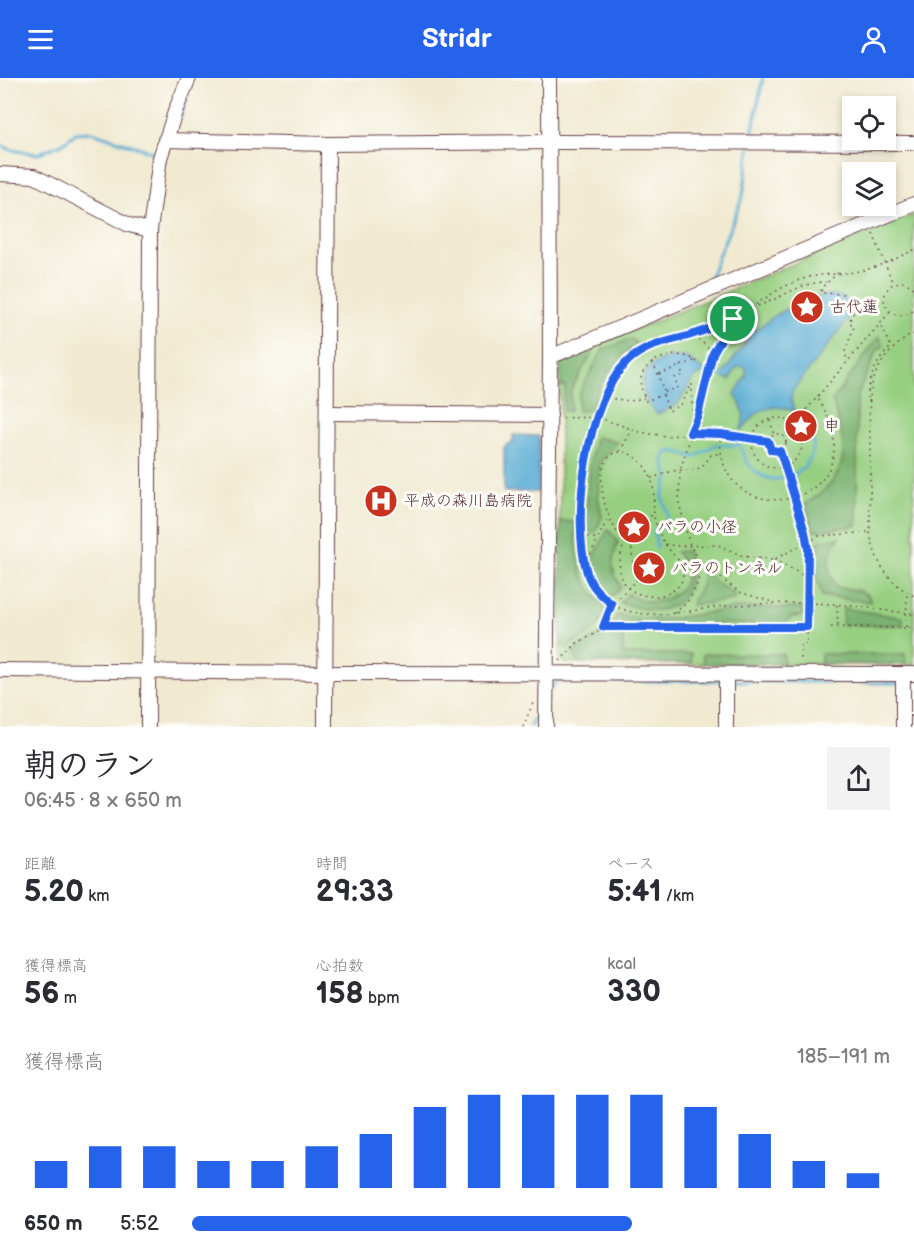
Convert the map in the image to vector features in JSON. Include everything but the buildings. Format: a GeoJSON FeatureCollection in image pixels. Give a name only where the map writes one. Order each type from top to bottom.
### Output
{"type":"FeatureCollection","features":[{"type":"Feature","properties":{"kind":"street"},"geometry":{"type":"LineString","coordinates":[[546,727],[554,416],[550,357],[549,78]]}},
{"type":"Feature","properties":{"kind":"street"},"geometry":{"type":"LineString","coordinates":[[148,727],[150,230],[155,182],[165,140],[186,79]]}},
{"type":"Feature","properties":{"kind":"street"},"geometry":{"type":"LineString","coordinates":[[165,140],[328,144],[914,143]]}},
{"type":"Feature","properties":{"kind":"street"},"geometry":{"type":"LineString","coordinates":[[325,727],[328,144]]}},
{"type":"Feature","properties":{"kind":"street"},"geometry":{"type":"LineString","coordinates":[[0,174],[34,176],[129,225],[150,230]]}},
{"type":"Feature","properties":{"kind":"street"},"geometry":{"type":"LineString","coordinates":[[550,357],[914,204]]}},
{"type":"Feature","properties":{"kind":"street"},"geometry":{"type":"LineString","coordinates":[[328,412],[554,416]]}},
{"type":"Feature","properties":{"kind":"street"},"geometry":{"type":"LineString","coordinates":[[0,670],[909,674],[903,727]]}},
{"type":"Feature","properties":{"kind":"street"},"geometry":{"type":"LineString","coordinates":[[726,674],[726,727]]}},
{"type":"Feature","properties":{"kind":"path"},"geometry":{"type":"LineString","coordinates":[[871,229],[893,284]]}},
{"type":"Feature","properties":{"kind":"path"},"geometry":{"type":"LineString","coordinates":[[914,250],[868,269],[815,274],[795,281],[773,292],[733,319],[693,334],[662,341],[641,350],[614,378],[602,402],[585,468],[582,494],[582,535],[587,575],[596,591],[612,604],[634,612],[653,615],[725,606],[807,603],[837,604],[914,614]]}},
{"type":"Feature","properties":{"kind":"path"},"geometry":{"type":"LineString","coordinates":[[838,273],[822,287],[821,293],[843,294],[854,307],[849,321],[854,327],[845,351],[847,362]]}},
{"type":"Feature","properties":{"kind":"path"},"geometry":{"type":"LineString","coordinates":[[751,307],[767,304],[805,285],[827,282]]}},
{"type":"Feature","properties":{"kind":"path"},"geometry":{"type":"LineString","coordinates":[[914,288],[905,282],[893,284],[888,287],[884,299],[890,312],[901,316],[914,310]]}},
{"type":"Feature","properties":{"kind":"path"},"geometry":{"type":"LineString","coordinates":[[783,437],[890,312]]}},
{"type":"Feature","properties":{"kind":"path"},"geometry":{"type":"LineString","coordinates":[[733,319],[713,353],[695,422],[682,460],[678,502],[690,545],[702,564],[739,592],[776,603]]}},
{"type":"Feature","properties":{"kind":"path"},"geometry":{"type":"LineString","coordinates":[[871,401],[867,401],[871,374],[882,356],[891,347],[880,324]]}},
{"type":"Feature","properties":{"kind":"path"},"geometry":{"type":"LineString","coordinates":[[693,334],[713,353]]}},
{"type":"Feature","properties":{"kind":"path"},"geometry":{"type":"LineString","coordinates":[[914,334],[886,357],[873,383],[870,532],[882,569],[896,584],[914,596]]}},
{"type":"Feature","properties":{"kind":"path"},"geometry":{"type":"LineString","coordinates":[[645,399],[641,378],[653,362],[681,355],[696,360],[700,365]]}},
{"type":"Feature","properties":{"kind":"path"},"geometry":{"type":"LineString","coordinates":[[658,374],[696,360]]}},
{"type":"Feature","properties":{"kind":"path"},"geometry":{"type":"LineString","coordinates":[[653,362],[669,411],[680,405],[692,384],[692,411],[695,422]]}},
{"type":"Feature","properties":{"kind":"path"},"geometry":{"type":"LineString","coordinates":[[602,402],[608,398],[645,399],[678,387],[674,378],[683,375],[680,366]]}},
{"type":"Feature","properties":{"kind":"path"},"geometry":{"type":"LineString","coordinates":[[721,434],[719,454],[725,469],[731,478],[748,493],[774,501],[795,498],[821,480],[833,457],[832,431],[817,397]]}},
{"type":"Feature","properties":{"kind":"path"},"geometry":{"type":"LineString","coordinates":[[554,416],[597,417],[664,436],[690,433],[721,434],[768,441]]}},
{"type":"Feature","properties":{"kind":"path"},"geometry":{"type":"LineString","coordinates":[[770,419],[774,435]]}},
{"type":"Feature","properties":{"kind":"path"},"geometry":{"type":"LineString","coordinates":[[770,419],[786,420],[794,424],[802,439],[802,447],[794,463],[786,467],[777,468],[761,462],[752,447],[756,430],[770,419]]}},
{"type":"Feature","properties":{"kind":"path"},"geometry":{"type":"LineString","coordinates":[[620,451],[633,429]]}},
{"type":"Feature","properties":{"kind":"path"},"geometry":{"type":"LineString","coordinates":[[774,435],[783,437]]}},
{"type":"Feature","properties":{"kind":"path"},"geometry":{"type":"LineString","coordinates":[[768,441],[774,435]]}},
{"type":"Feature","properties":{"kind":"path"},"geometry":{"type":"LineString","coordinates":[[768,441],[771,450],[780,451],[785,447],[783,437]]}},
{"type":"Feature","properties":{"kind":"path"},"geometry":{"type":"LineString","coordinates":[[620,451],[628,452],[645,467],[651,478],[655,498],[653,512],[642,534],[635,541],[625,542],[616,533],[609,517],[602,482],[604,466],[610,455],[620,451]]}},
{"type":"Feature","properties":{"kind":"path"},"geometry":{"type":"LineString","coordinates":[[780,451],[806,542],[807,644],[801,644],[801,666]]}},
{"type":"Feature","properties":{"kind":"path"},"geometry":{"type":"LineString","coordinates":[[651,478],[680,470],[696,469],[704,465],[711,455],[719,454]]}},
{"type":"Feature","properties":{"kind":"path"},"geometry":{"type":"LineString","coordinates":[[625,542],[619,556],[619,569],[628,587],[642,595],[653,597],[674,590],[682,575],[681,563],[664,544],[653,512]]}},
{"type":"Feature","properties":{"kind":"path"},"geometry":{"type":"LineString","coordinates":[[585,565],[609,517]]}},
{"type":"Feature","properties":{"kind":"path"},"geometry":{"type":"LineString","coordinates":[[773,560],[806,542],[826,535],[870,532]]}},
{"type":"Feature","properties":{"kind":"path"},"geometry":{"type":"LineString","coordinates":[[582,535],[598,539]]}},
{"type":"Feature","properties":{"kind":"path"},"geometry":{"type":"LineString","coordinates":[[560,662],[578,644],[603,627],[612,604],[642,574],[633,564],[631,542]]}},
{"type":"Feature","properties":{"kind":"path"},"geometry":{"type":"LineString","coordinates":[[664,544],[718,545],[744,556],[773,560],[807,579]]}},
{"type":"Feature","properties":{"kind":"path"},"geometry":{"type":"LineString","coordinates":[[673,613],[687,602],[698,586],[702,564]]}},
{"type":"Feature","properties":{"kind":"path"},"geometry":{"type":"LineString","coordinates":[[906,628],[907,592]]}},
{"type":"Feature","properties":{"kind":"path"},"geometry":{"type":"LineString","coordinates":[[837,604],[838,627]]}},
{"type":"Feature","properties":{"kind":"path"},"geometry":{"type":"LineString","coordinates":[[603,627],[807,627]]}},
{"type":"Feature","properties":{"kind":"path"},"geometry":{"type":"LineString","coordinates":[[831,627],[914,628]]}},
{"type":"Feature","properties":{"kind":"path"},"geometry":{"type":"LineString","coordinates":[[523,727],[536,699],[546,699]]}},
{"type":"Feature","properties":{"kind":"green space"},"geometry":{"type":"Polygon","coordinates":[[[914,214],[914,665],[564,663],[560,659],[560,364],[564,359],[914,214]]]}},
{"type":"Feature","properties":{"kind":"green space"},"geometry":{"type":"Polygon","coordinates":[[[879,336],[884,345],[877,351],[857,396],[857,526],[813,531],[805,504],[831,483],[842,460],[841,433],[832,401],[879,336]]]}},
{"type":"Feature","properties":{"kind":"green space"},"geometry":{"type":"Polygon","coordinates":[[[632,339],[637,343],[608,373],[598,390],[592,410],[577,411],[579,393],[603,349],[632,339]]]}},
{"type":"Feature","properties":{"kind":"green space"},"geometry":{"type":"Polygon","coordinates":[[[596,346],[571,390],[570,411],[564,411],[565,386],[560,386],[560,364],[564,359],[596,346]]]}},
{"type":"Feature","properties":{"kind":"green space"},"geometry":{"type":"Polygon","coordinates":[[[595,437],[618,442],[600,462],[598,497],[602,517],[596,532],[586,531],[588,484],[595,437]]]}},
{"type":"Feature","properties":{"kind":"green space"},"geometry":{"type":"Polygon","coordinates":[[[560,521],[575,522],[578,559],[584,579],[605,608],[595,629],[567,648],[560,645],[560,521]]]}},
{"type":"Feature","properties":{"kind":"green space"},"geometry":{"type":"Polygon","coordinates":[[[608,529],[618,542],[613,565],[621,587],[612,596],[604,591],[592,570],[594,557],[608,529]]]}},
{"type":"Feature","properties":{"kind":"green space"},"geometry":{"type":"Polygon","coordinates":[[[840,537],[832,550],[829,562],[830,574],[836,587],[861,591],[869,596],[870,602],[822,596],[816,576],[815,544],[840,537]]]}},
{"type":"Feature","properties":{"kind":"green space"},"geometry":{"type":"Polygon","coordinates":[[[687,551],[689,582],[682,599],[675,605],[653,610],[620,603],[628,594],[637,599],[658,601],[676,593],[683,585],[686,576],[685,565],[676,552],[687,551]]]}},
{"type":"Feature","properties":{"kind":"green space"},"geometry":{"type":"Polygon","coordinates":[[[706,572],[716,583],[734,594],[733,600],[691,605],[702,584],[703,573],[706,572]]]}},
{"type":"Feature","properties":{"kind":"green space"},"geometry":{"type":"Polygon","coordinates":[[[737,608],[803,608],[803,616],[792,617],[783,624],[612,624],[617,615],[646,619],[675,618],[737,608]]]}},
{"type":"Feature","properties":{"kind":"green space"},"geometry":{"type":"Polygon","coordinates":[[[843,608],[903,618],[903,625],[843,625],[843,608]]]}},
{"type":"Feature","properties":{"kind":"green space"},"geometry":{"type":"Polygon","coordinates":[[[623,628],[623,654],[691,654],[691,664],[579,663],[573,652],[605,629],[623,628]]]}},
{"type":"Feature","properties":{"kind":"green space"},"geometry":{"type":"Polygon","coordinates":[[[703,654],[783,654],[784,664],[703,664],[703,654]]]}},
{"type":"Feature","properties":{"kind":"green space"},"geometry":{"type":"Polygon","coordinates":[[[821,654],[905,654],[906,665],[821,664],[821,654]]]}},
{"type":"Feature","properties":{"kind":"water"},"geometry":{"type":"Polygon","coordinates":[[[836,296],[848,301],[851,316],[793,390],[791,399],[795,412],[780,407],[765,409],[753,417],[741,430],[743,411],[735,394],[746,376],[746,369],[742,366],[736,368],[730,380],[724,378],[723,374],[748,339],[749,335],[743,328],[746,326],[754,331],[797,303],[801,308],[811,310],[815,297],[836,296]]]}},
{"type":"Feature","properties":{"kind":"water"},"geometry":{"type":"Polygon","coordinates":[[[681,357],[689,359],[703,370],[702,373],[693,379],[677,405],[658,414],[651,408],[645,395],[643,386],[646,371],[657,362],[681,357]]]}},
{"type":"Feature","properties":{"kind":"water"},"geometry":{"type":"Polygon","coordinates":[[[513,435],[539,436],[539,492],[504,492],[504,447],[513,441],[513,435]]]}},
{"type":"Feature","properties":{"kind":"waterway"},"geometry":{"type":"LineString","coordinates":[[751,139],[763,78]]}},
{"type":"Feature","properties":{"kind":"waterway"},"geometry":{"type":"LineString","coordinates":[[180,118],[187,99]]}},
{"type":"Feature","properties":{"kind":"waterway"},"geometry":{"type":"LineString","coordinates":[[0,145],[12,150],[37,154],[62,144],[76,133],[92,132],[158,154]]}},
{"type":"Feature","properties":{"kind":"waterway"},"geometry":{"type":"LineString","coordinates":[[701,288],[709,279],[743,196],[750,146]]}},
{"type":"Feature","properties":{"kind":"waterway"},"geometry":{"type":"LineString","coordinates":[[702,372],[727,376]]}},
{"type":"Feature","properties":{"kind":"waterway"},"geometry":{"type":"LineString","coordinates":[[657,547],[654,531],[667,520],[662,497],[668,477],[664,462],[665,454],[673,451],[695,457],[715,445],[740,445],[749,465],[762,476],[777,479],[792,476],[804,467],[812,453],[813,437],[804,419]]}},
{"type":"Feature","properties":{"kind":"waterway"},"geometry":{"type":"LineString","coordinates":[[551,689],[557,681],[723,681]]}},
{"type":"Feature","properties":{"kind":"waterway"},"geometry":{"type":"LineString","coordinates":[[730,681],[900,683]]}},
{"type":"Feature","properties":{"kind":"waterway"},"geometry":{"type":"LineString","coordinates":[[530,727],[541,704]]}},
{"type":"Feature","properties":{"kind":"place","name":"古代蓮"},"geometry":{"type":"Point","coordinates":[807,307]}},
{"type":"Feature","properties":{"kind":"place","name":"申"},"geometry":{"type":"Point","coordinates":[801,426]}},
{"type":"Feature","properties":{"kind":"place","name":"平成の森川島病院"},"geometry":{"type":"Point","coordinates":[381,501]}},
{"type":"Feature","properties":{"kind":"place","name":"バラの小径"},"geometry":{"type":"Point","coordinates":[634,527]}},
{"type":"Feature","properties":{"kind":"place","name":"バラのトンネル"},"geometry":{"type":"Point","coordinates":[649,568]}},
{"type":"Feature","properties":{"kind":"route"},"geometry":{"type":"LineString","coordinates":[[733,319],[713,353],[698,415],[690,433],[721,434],[768,441],[771,450],[780,451],[808,549],[807,627],[603,627],[612,604],[596,591],[587,575],[583,553],[582,494],[590,439],[604,396],[626,363],[641,350],[662,341],[693,334],[733,319]]}}]}
